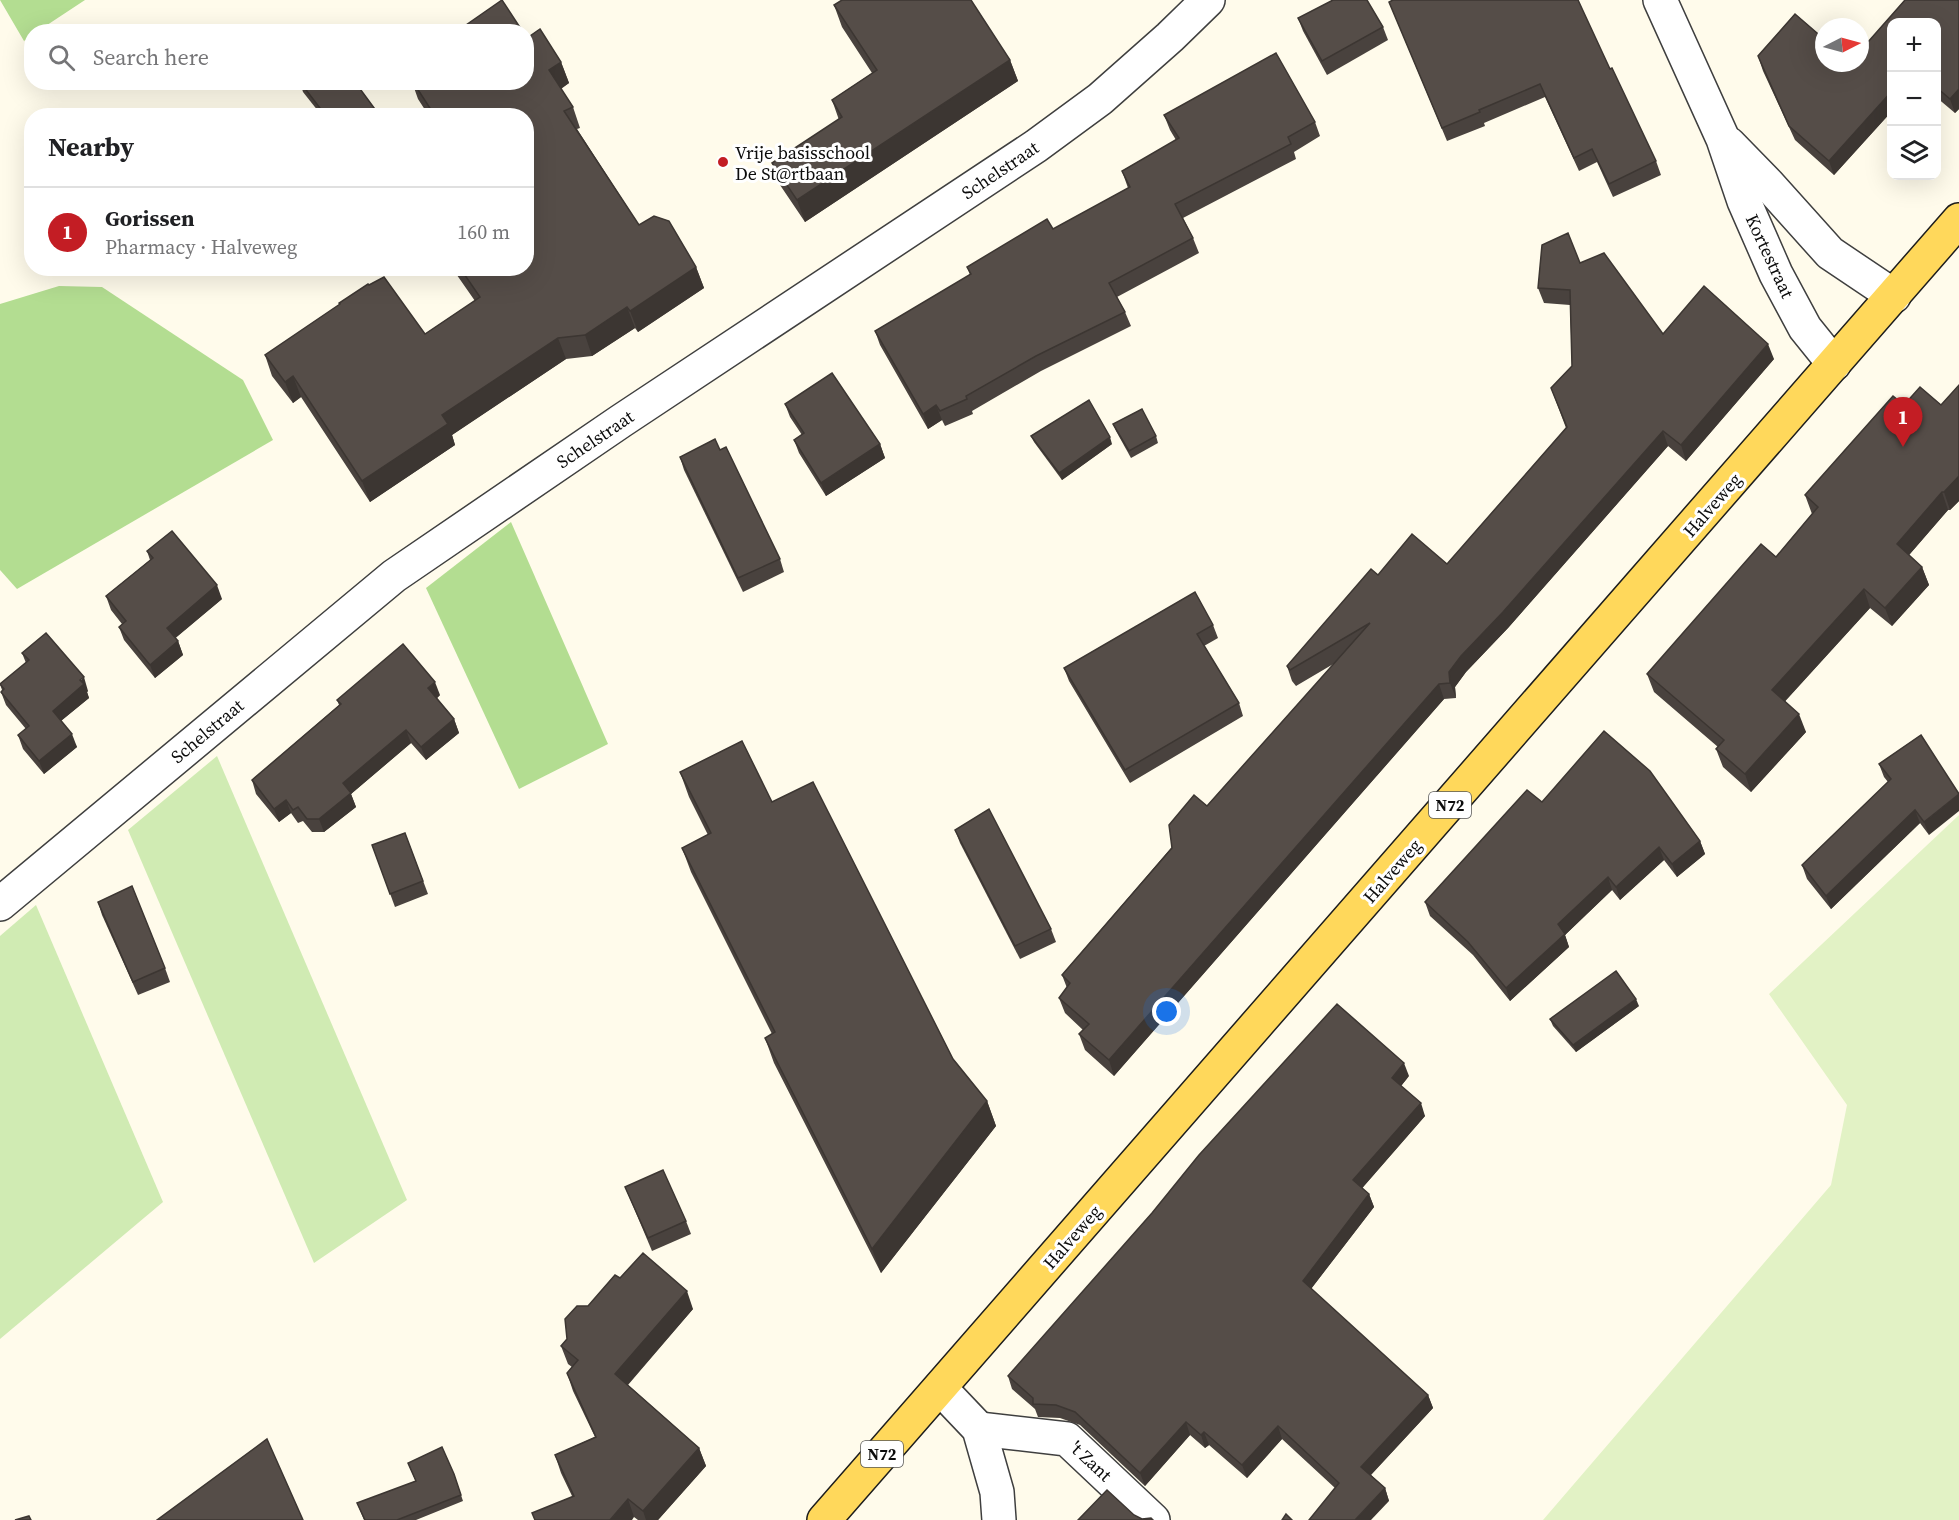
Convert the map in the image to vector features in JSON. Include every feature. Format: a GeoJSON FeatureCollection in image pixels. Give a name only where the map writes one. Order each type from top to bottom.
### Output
{"type":"FeatureCollection","features":[{"type":"Feature","properties":{"kind":"main road","name":"Halveweg"},"geometry":{"type":"LineString","coordinates":[[824,1520],[1834,364],[1956,228]]}},
{"type":"Feature","properties":{"kind":"street","name":"Schelstraat"},"geometry":{"type":"LineString","coordinates":[[0,904],[394,576],[621,421],[1036,146],[1100,99],[1208,0]]}},
{"type":"Feature","properties":{"kind":"street","name":"Kortestraat"},"geometry":{"type":"LineString","coordinates":[[1660,0],[1724,139],[1744,201],[1776,274],[1805,328],[1834,364]]}},
{"type":"Feature","properties":{"kind":"street","name":"Kortestraat"},"geometry":{"type":"LineString","coordinates":[[1724,139],[1830,253],[1894,296]]}},
{"type":"Feature","properties":{"kind":"street"},"geometry":{"type":"LineString","coordinates":[[940,1388],[979,1429],[997,1492],[999,1520]]}},
{"type":"Feature","properties":{"kind":"street","name":"'t Zant"},"geometry":{"type":"LineString","coordinates":[[979,1429],[1067,1439],[1153,1520]]}},
{"type":"Feature","properties":{"kind":"green space"},"geometry":{"type":"Polygon","coordinates":[[[0,0],[85,0],[49,24],[24,24],[24,41],[0,0]]]}},
{"type":"Feature","properties":{"kind":"green space"},"geometry":{"type":"Polygon","coordinates":[[[59,286],[102,287],[243,380],[273,440],[17,589],[0,570],[0,304],[59,286]]]}},
{"type":"Feature","properties":{"kind":"green space"},"geometry":{"type":"Polygon","coordinates":[[[511,522],[608,744],[519,789],[426,588],[511,522]]]}},
{"type":"Feature","properties":{"kind":"green space"},"geometry":{"type":"Polygon","coordinates":[[[217,756],[407,1200],[314,1263],[128,830],[217,756]]]}},
{"type":"Feature","properties":{"kind":"green space"},"geometry":{"type":"Polygon","coordinates":[[[1959,815],[1959,1520],[1543,1520],[1831,1185],[1847,1105],[1769,994],[1959,815]]]}},
{"type":"Feature","properties":{"kind":"green space"},"geometry":{"type":"Polygon","coordinates":[[[36,905],[163,1202],[0,1339],[0,936],[36,905]]]}},
{"type":"Feature","properties":{"kind":"building"},"geometry":{"type":"Polygon","coordinates":[[[502,0],[518,24],[468,24],[502,0]]]}},
{"type":"Feature","properties":{"kind":"building"},"geometry":{"type":"Polygon","coordinates":[[[842,0],[971,0],[1010,60],[797,200],[772,163],[842,117],[832,100],[877,70],[834,5],[842,0]]]}},
{"type":"Feature","properties":{"kind":"building"},"geometry":{"type":"Polygon","coordinates":[[[1333,0],[1367,0],[1383,27],[1322,61],[1298,18],[1333,0]]]}},
{"type":"Feature","properties":{"kind":"building"},"geometry":{"type":"Polygon","coordinates":[[[1393,0],[1578,0],[1656,161],[1609,184],[1592,149],[1574,158],[1540,84],[1442,128],[1389,2],[1393,0]]]}},
{"type":"Feature","properties":{"kind":"building"},"geometry":{"type":"Polygon","coordinates":[[[1905,0],[1959,0],[1959,89],[1950,99],[1941,91],[1941,18],[1889,18],[1905,0]]]}},
{"type":"Feature","properties":{"kind":"building"},"geometry":{"type":"Polygon","coordinates":[[[1795,14],[1815,31],[1815,72],[1869,72],[1869,41],[1887,20],[1887,97],[1829,161],[1789,126],[1758,56],[1795,14]]]}},
{"type":"Feature","properties":{"kind":"building"},"geometry":{"type":"Polygon","coordinates":[[[540,29],[561,62],[549,70],[573,107],[564,111],[639,225],[654,216],[669,221],[696,267],[630,311],[627,307],[585,335],[558,338],[442,415],[448,424],[362,481],[293,376],[285,382],[265,355],[339,303],[368,284],[384,277],[425,334],[480,297],[466,276],[534,276],[534,108],[430,108],[418,90],[534,90],[534,33],[540,29]]]}},
{"type":"Feature","properties":{"kind":"building"},"geometry":{"type":"Polygon","coordinates":[[[1276,53],[1315,122],[1288,137],[1291,144],[1175,204],[1193,238],[1109,283],[1125,312],[1036,356],[966,396],[967,399],[940,411],[936,405],[923,414],[875,331],[971,274],[967,267],[1047,219],[1053,229],[1130,187],[1122,171],[1179,138],[1164,115],[1276,53]]]}},
{"type":"Feature","properties":{"kind":"building"},"geometry":{"type":"Polygon","coordinates":[[[306,90],[361,90],[374,108],[320,108],[306,90]]]}},
{"type":"Feature","properties":{"kind":"building"},"geometry":{"type":"Polygon","coordinates":[[[1568,233],[1580,263],[1604,253],[1663,334],[1704,286],[1768,344],[1681,445],[1663,431],[1503,612],[1461,656],[1449,672],[1450,683],[1439,684],[1109,1060],[1079,1034],[1089,1024],[1059,998],[1070,983],[1062,975],[1172,848],[1169,825],[1194,795],[1207,806],[1370,623],[1290,670],[1287,666],[1371,569],[1378,575],[1412,534],[1447,564],[1567,427],[1551,388],[1572,366],[1570,290],[1538,288],[1542,245],[1568,233]]]}},
{"type":"Feature","properties":{"kind":"building"},"geometry":{"type":"Polygon","coordinates":[[[832,373],[880,444],[821,483],[794,440],[804,433],[785,404],[832,373]]]}},
{"type":"Feature","properties":{"kind":"building"},"geometry":{"type":"Polygon","coordinates":[[[1959,385],[1959,476],[1897,544],[1922,567],[1885,608],[1864,589],[1772,690],[1799,714],[1745,774],[1716,749],[1724,740],[1647,674],[1761,544],[1776,557],[1818,507],[1805,495],[1893,396],[1904,405],[1920,387],[1941,405],[1959,385]]]}},
{"type":"Feature","properties":{"kind":"building"},"geometry":{"type":"Polygon","coordinates":[[[1089,400],[1110,437],[1059,473],[1031,436],[1089,400]]]}},
{"type":"Feature","properties":{"kind":"building"},"geometry":{"type":"Polygon","coordinates":[[[1142,409],[1156,436],[1129,451],[1113,424],[1142,409]]]}},
{"type":"Feature","properties":{"kind":"building"},"geometry":{"type":"Polygon","coordinates":[[[715,439],[720,450],[726,447],[780,559],[738,578],[680,457],[715,439]]]}},
{"type":"Feature","properties":{"kind":"building"},"geometry":{"type":"Polygon","coordinates":[[[172,531],[217,585],[167,628],[178,641],[150,665],[119,627],[126,621],[106,596],[153,558],[147,551],[172,531]]]}},
{"type":"Feature","properties":{"kind":"building"},"geometry":{"type":"Polygon","coordinates":[[[1195,592],[1213,625],[1197,634],[1239,703],[1125,770],[1064,668],[1195,592]]]}},
{"type":"Feature","properties":{"kind":"building"},"geometry":{"type":"Polygon","coordinates":[[[46,633],[84,677],[80,680],[84,684],[53,711],[72,734],[39,761],[18,735],[29,726],[1,692],[4,689],[0,684],[29,660],[22,653],[46,633]]]}},
{"type":"Feature","properties":{"kind":"building"},"geometry":{"type":"Polygon","coordinates":[[[403,644],[435,682],[428,688],[454,719],[421,747],[406,730],[343,783],[351,793],[319,819],[307,819],[298,807],[293,810],[286,800],[274,809],[252,780],[341,704],[337,700],[403,644]]]}},
{"type":"Feature","properties":{"kind":"building"},"geometry":{"type":"Polygon","coordinates":[[[1604,731],[1650,771],[1700,841],[1672,864],[1659,847],[1616,887],[1608,877],[1558,924],[1565,934],[1506,988],[1468,942],[1425,902],[1527,790],[1542,802],[1604,731]]]}},
{"type":"Feature","properties":{"kind":"building"},"geometry":{"type":"Polygon","coordinates":[[[1921,735],[1959,794],[1924,822],[1915,810],[1826,896],[1802,865],[1891,779],[1879,764],[1921,735]]]}},
{"type":"Feature","properties":{"kind":"building"},"geometry":{"type":"Polygon","coordinates":[[[742,741],[772,802],[813,782],[953,1059],[987,1101],[872,1249],[765,1038],[775,1032],[682,848],[711,833],[680,772],[742,741]]]}},
{"type":"Feature","properties":{"kind":"building"},"geometry":{"type":"Polygon","coordinates":[[[989,809],[1051,929],[1015,946],[955,830],[989,809]]]}},
{"type":"Feature","properties":{"kind":"building"},"geometry":{"type":"Polygon","coordinates":[[[405,833],[423,881],[390,894],[372,845],[405,833]]]}},
{"type":"Feature","properties":{"kind":"building"},"geometry":{"type":"Polygon","coordinates":[[[132,886],[165,968],[133,982],[98,902],[132,886]]]}},
{"type":"Feature","properties":{"kind":"building"},"geometry":{"type":"Polygon","coordinates":[[[1616,971],[1636,999],[1573,1045],[1550,1019],[1616,971]]]}},
{"type":"Feature","properties":{"kind":"building"},"geometry":{"type":"Polygon","coordinates":[[[1337,1004],[1404,1063],[1392,1078],[1421,1103],[1353,1180],[1369,1194],[1303,1281],[1428,1395],[1361,1467],[1385,1488],[1355,1520],[1309,1520],[1339,1483],[1278,1426],[1242,1465],[1204,1432],[1201,1435],[1186,1422],[1140,1473],[1075,1412],[1056,1405],[1033,1404],[1033,1398],[1008,1376],[1152,1213],[1199,1155],[1337,1004]]]}},
{"type":"Feature","properties":{"kind":"building"},"geometry":{"type":"Polygon","coordinates":[[[663,1170],[686,1221],[648,1238],[625,1187],[663,1170]]]}},
{"type":"Feature","properties":{"kind":"building"},"geometry":{"type":"Polygon","coordinates":[[[643,1253],[687,1291],[615,1374],[699,1448],[643,1511],[628,1499],[610,1520],[535,1520],[532,1513],[574,1496],[555,1455],[596,1437],[567,1373],[578,1360],[561,1346],[567,1339],[565,1319],[577,1306],[588,1306],[615,1275],[620,1278],[643,1253]]]}},
{"type":"Feature","properties":{"kind":"building"},"geometry":{"type":"Polygon","coordinates":[[[267,1439],[303,1520],[157,1520],[267,1439]]]}},
{"type":"Feature","properties":{"kind":"building"},"geometry":{"type":"Polygon","coordinates":[[[442,1447],[461,1495],[397,1520],[365,1520],[357,1503],[416,1481],[408,1463],[442,1447]]]}},
{"type":"Feature","properties":{"kind":"building"},"geometry":{"type":"Polygon","coordinates":[[[1107,1490],[1134,1515],[1142,1519],[1151,1518],[1153,1520],[1078,1520],[1107,1490]]]}},
{"type":"Feature","properties":{"kind":"building"},"geometry":{"type":"Polygon","coordinates":[[[1286,1514],[1292,1520],[1282,1520],[1286,1514]]]}},
{"type":"Feature","properties":{"kind":"building"},"geometry":{"type":"Polygon","coordinates":[[[29,1516],[31,1520],[15,1520],[29,1516]]]}},
{"type":"Feature","properties":{"kind":"place","name":"Vrije basisschool De St@rtbaan"},"geometry":{"type":"Point","coordinates":[723,162]}},
{"type":"Feature","properties":{"kind":"place","name":"Gorissen"},"geometry":{"type":"Point","coordinates":[1903,447]}}]}
